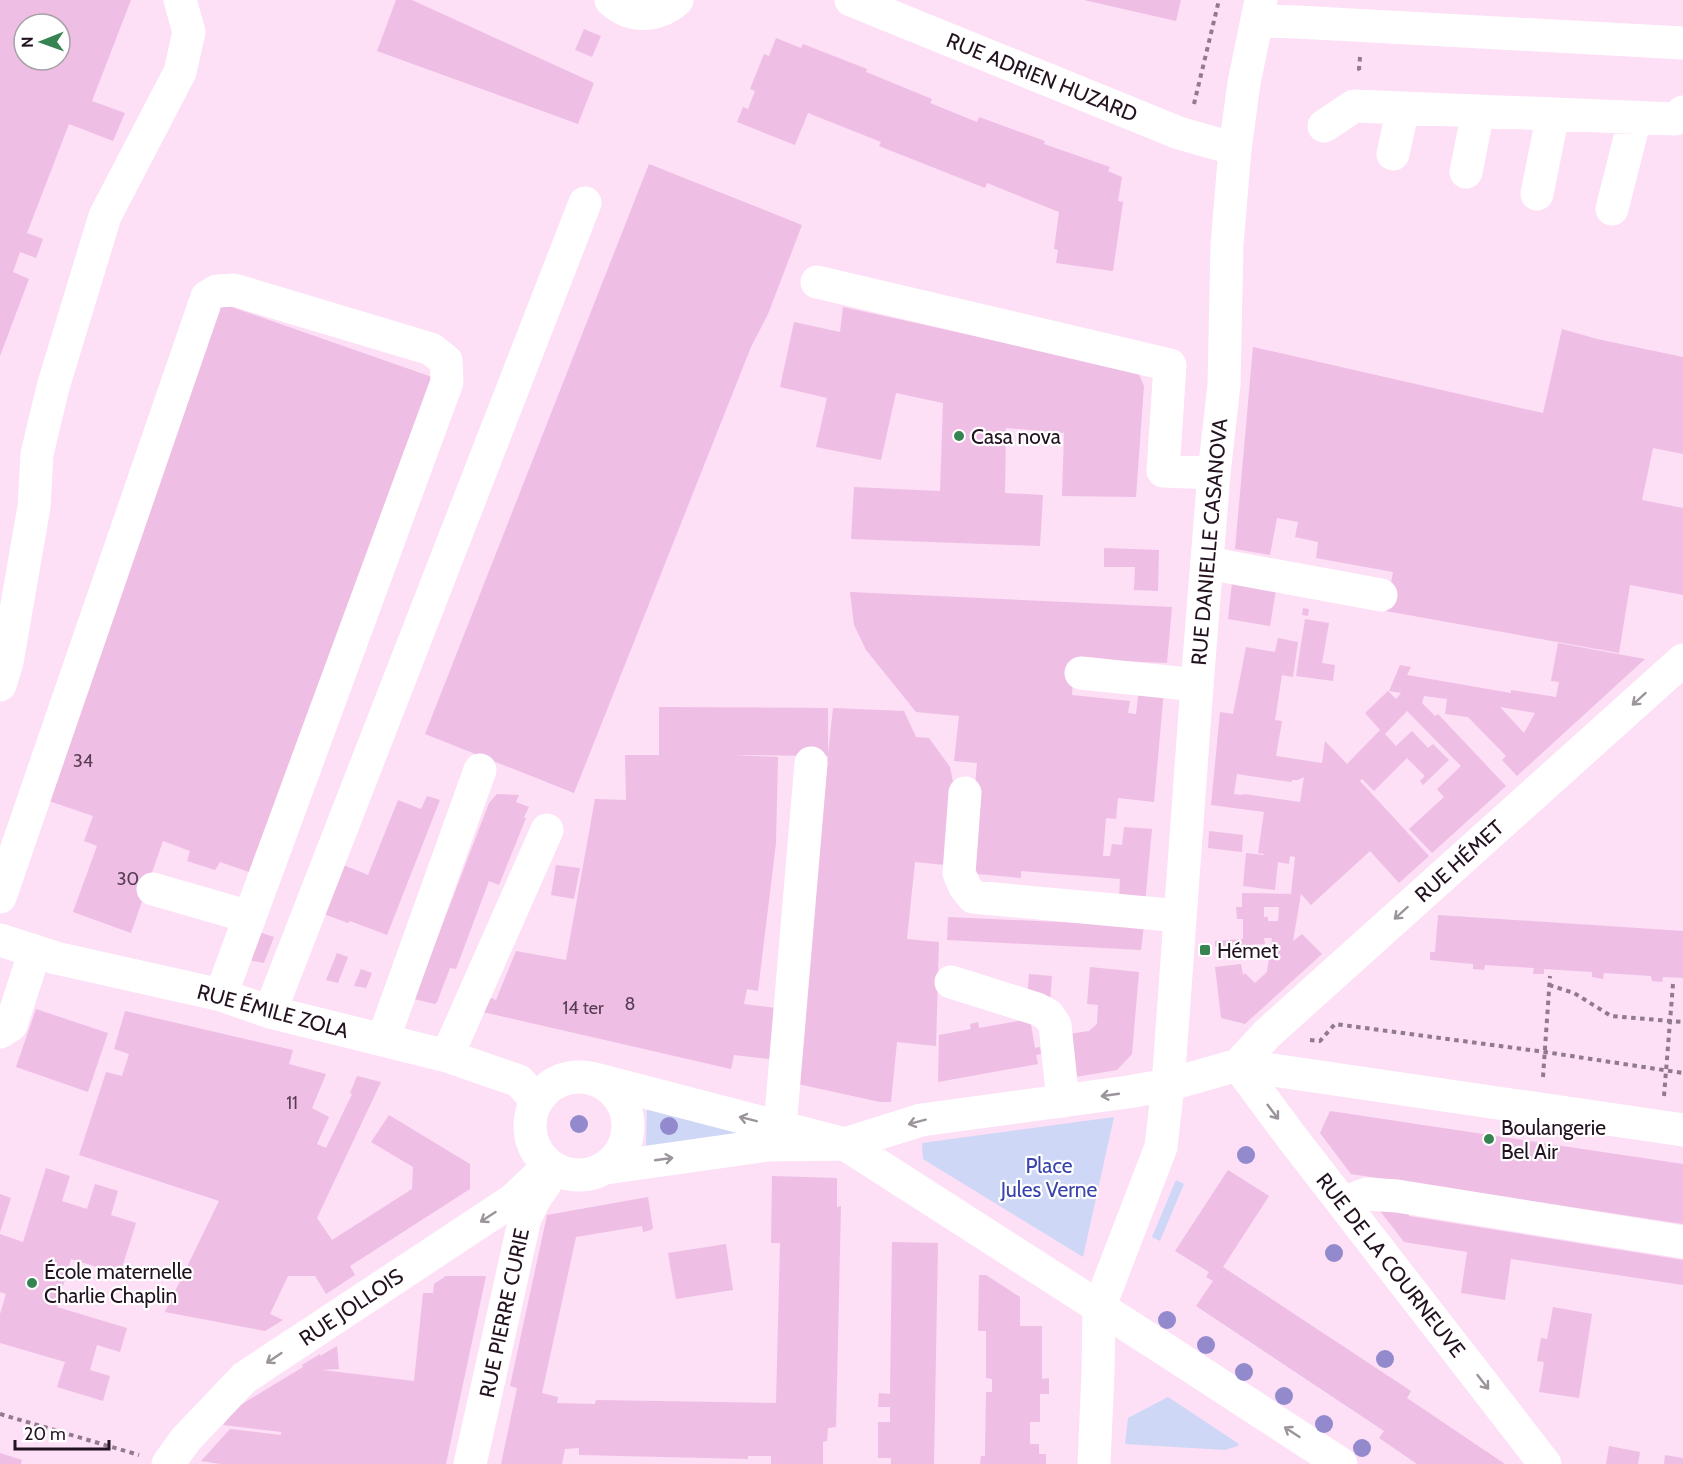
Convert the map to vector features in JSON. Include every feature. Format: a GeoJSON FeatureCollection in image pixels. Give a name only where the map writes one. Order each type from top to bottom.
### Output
{"type":"FeatureCollection","features":[{"type":"Feature","properties":{"kind":"street"},"geometry":{"type":"LineString","coordinates":[[0,685],[7,662],[34,507],[37,454],[53,387],[105,216],[180,72],[189,32],[180,0]]}},
{"type":"Feature","properties":{"kind":"street"},"geometry":{"type":"LineString","coordinates":[[612,0],[626,11],[644,14],[660,12],[677,0]]}},
{"type":"Feature","properties":{"kind":"street","name":"RUE ADRIEN HUZARD"},"geometry":{"type":"LineString","coordinates":[[851,0],[1187,135],[1235,148]]}},
{"type":"Feature","properties":{"kind":"street"},"geometry":{"type":"LineString","coordinates":[[1259,11],[1362,25],[1683,43]]}},
{"type":"Feature","properties":{"kind":"street","name":"RUE DANIELLE CASANOVA"},"geometry":{"type":"LineString","coordinates":[[1099,1308],[1161,1147],[1168,1085],[1214,473],[1224,384],[1227,245],[1235,148],[1244,83],[1259,11]]}},
{"type":"Feature","properties":{"kind":"street"},"geometry":{"type":"LineString","coordinates":[[1324,126],[1354,106],[1676,119],[1683,112]]}},
{"type":"Feature","properties":{"kind":"street"},"geometry":{"type":"LineString","coordinates":[[1393,154],[1402,108]]}},
{"type":"Feature","properties":{"kind":"street"},"geometry":{"type":"LineString","coordinates":[[1466,172],[1478,111]]}},
{"type":"Feature","properties":{"kind":"street"},"geometry":{"type":"LineString","coordinates":[[1538,194],[1553,114]]}},
{"type":"Feature","properties":{"kind":"street"},"geometry":{"type":"LineString","coordinates":[[1612,209],[1635,118]]}},
{"type":"Feature","properties":{"kind":"street"},"geometry":{"type":"LineString","coordinates":[[270,1012],[585,204]]}},
{"type":"Feature","properties":{"kind":"street"},"geometry":{"type":"LineString","coordinates":[[817,282],[1170,365],[1162,471],[1214,473]]}},
{"type":"Feature","properties":{"kind":"street"},"geometry":{"type":"LineString","coordinates":[[0,897],[207,297],[218,291],[234,290],[431,349],[446,361],[447,382],[221,995]]}},
{"type":"Feature","properties":{"kind":"street"},"geometry":{"type":"LineString","coordinates":[[1207,563],[1381,595]]}},
{"type":"Feature","properties":{"kind":"street","name":"RUE HÉMET"},"geometry":{"type":"LineString","coordinates":[[1238,1065],[1267,1034],[1683,660]]}},
{"type":"Feature","properties":{"kind":"street"},"geometry":{"type":"LineString","coordinates":[[1081,673],[1197,685]]}},
{"type":"Feature","properties":{"kind":"street"},"geometry":{"type":"LineString","coordinates":[[780,1127],[812,763]]}},
{"type":"Feature","properties":{"kind":"street"},"geometry":{"type":"LineString","coordinates":[[383,1040],[480,770]]}},
{"type":"Feature","properties":{"kind":"street"},"geometry":{"type":"LineString","coordinates":[[965,793],[959,873],[965,887],[974,897],[1180,916]]}},
{"type":"Feature","properties":{"kind":"street"},"geometry":{"type":"LineString","coordinates":[[447,1056],[547,830]]}},
{"type":"Feature","properties":{"kind":"street"},"geometry":{"type":"LineString","coordinates":[[153,889],[250,917]]}},
{"type":"Feature","properties":{"kind":"street","name":"RUE ÉMILE ZOLA"},"geometry":{"type":"LineString","coordinates":[[0,940],[56,958],[221,995],[270,1012],[447,1056],[519,1081],[537,1101]]}},
{"type":"Feature","properties":{"kind":"street"},"geometry":{"type":"LineString","coordinates":[[0,1032],[11,1025],[35,951]]}},
{"type":"Feature","properties":{"kind":"street"},"geometry":{"type":"LineString","coordinates":[[951,982],[1037,1009],[1048,1015],[1054,1025],[1063,1101]]}},
{"type":"Feature","properties":{"kind":"street"},"geometry":{"type":"LineString","coordinates":[[1341,1464],[845,1144],[591,1078],[575,1077],[560,1081],[547,1089],[537,1101],[531,1114],[529,1128],[538,1154],[552,1168],[576,1176],[592,1174],[606,1168],[768,1145],[845,1144],[921,1120],[1168,1085],[1238,1065],[1672,1129]]}},
{"type":"Feature","properties":{"kind":"street","name":"RUE DE LA COURNEUVE"},"geometry":{"type":"LineString","coordinates":[[1238,1065],[1545,1464]]}},
{"type":"Feature","properties":{"kind":"street"},"geometry":{"type":"LineString","coordinates":[[591,1078],[605,1085],[617,1095],[627,1118],[626,1142],[618,1157],[606,1168]]}},
{"type":"Feature","properties":{"kind":"street","name":"RUE JOLLOIS"},"geometry":{"type":"LineString","coordinates":[[168,1464],[186,1439],[244,1378],[513,1200],[552,1168]]}},
{"type":"Feature","properties":{"kind":"street","name":"RUE PIERRE CURIE"},"geometry":{"type":"LineString","coordinates":[[470,1464],[525,1218],[552,1168]]}},
{"type":"Feature","properties":{"kind":"street"},"geometry":{"type":"LineString","coordinates":[[1343,1203],[1367,1194],[1397,1196],[1683,1242]]}},
{"type":"Feature","properties":{"kind":"street"},"geometry":{"type":"LineString","coordinates":[[1094,1464],[1099,1308]]}},
{"type":"Feature","properties":{"kind":"path"},"geometry":{"type":"LineString","coordinates":[[1187,135],[1219,0]]}},
{"type":"Feature","properties":{"kind":"path"},"geometry":{"type":"LineString","coordinates":[[1362,25],[1359,69],[1363,75],[1362,106]]}},
{"type":"Feature","properties":{"kind":"path"},"geometry":{"type":"LineString","coordinates":[[1540,1110],[1550,976]]}},
{"type":"Feature","properties":{"kind":"path"},"geometry":{"type":"LineString","coordinates":[[1672,1129],[1666,1071],[1673,984]]}},
{"type":"Feature","properties":{"kind":"path"},"geometry":{"type":"LineString","coordinates":[[1549,985],[1574,993],[1611,1017],[1683,1022]]}},
{"type":"Feature","properties":{"kind":"path"},"geometry":{"type":"LineString","coordinates":[[1267,1034],[1320,1041],[1335,1024],[1683,1073]]}},
{"type":"Feature","properties":{"kind":"path"},"geometry":{"type":"LineString","coordinates":[[0,1414],[168,1464]]}},
{"type":"Feature","properties":{"kind":"green space"},"geometry":{"type":"Polygon","coordinates":[[[647,1100],[746,1132],[646,1149],[647,1100]]]}},
{"type":"Feature","properties":{"kind":"green space","name":"Place Jules Verne"},"geometry":{"type":"Polygon","coordinates":[[[1114,1117],[1083,1257],[923,1159],[922,1143],[1114,1117]]]}},
{"type":"Feature","properties":{"kind":"green space"},"geometry":{"type":"Polygon","coordinates":[[[1176,1180],[1184,1184],[1160,1241],[1152,1237],[1176,1180]]]}},
{"type":"Feature","properties":{"kind":"green space"},"geometry":{"type":"Polygon","coordinates":[[[1168,1397],[1239,1444],[1238,1446],[1225,1450],[1125,1444],[1128,1418],[1168,1397]]]}},
{"type":"Feature","properties":{"kind":"building"},"geometry":{"type":"Polygon","coordinates":[[[0,0],[131,0],[92,101],[125,113],[113,141],[69,124],[27,233],[43,239],[36,258],[20,252],[13,272],[29,279],[0,356],[0,0]]]}},
{"type":"Feature","properties":{"kind":"building"},"geometry":{"type":"Polygon","coordinates":[[[396,0],[412,0],[594,83],[578,124],[377,51],[396,0]]]}},
{"type":"Feature","properties":{"kind":"building"},"geometry":{"type":"Polygon","coordinates":[[[1084,0],[1181,0],[1176,21],[1084,0]]]}},
{"type":"Feature","properties":{"kind":"building"},"geometry":{"type":"Polygon","coordinates":[[[584,29],[601,36],[592,57],[575,50],[584,29]]]}},
{"type":"Feature","properties":{"kind":"building"},"geometry":{"type":"Polygon","coordinates":[[[776,38],[801,48],[803,44],[867,69],[866,72],[932,99],[930,103],[977,122],[979,117],[1045,141],[1044,144],[1110,167],[1108,171],[1122,177],[1118,201],[1123,202],[1113,271],[1056,263],[1058,250],[1054,249],[1059,212],[987,183],[985,188],[879,146],[881,142],[808,113],[795,145],[737,122],[743,107],[748,109],[755,91],[750,89],[764,54],[769,56],[776,38]]]}},
{"type":"Feature","properties":{"kind":"building"},"geometry":{"type":"Polygon","coordinates":[[[649,164],[802,225],[768,314],[751,347],[574,793],[425,734],[649,164]]]}},
{"type":"Feature","properties":{"kind":"building"},"geometry":{"type":"Polygon","coordinates":[[[220,303],[432,377],[255,874],[220,862],[215,870],[187,861],[190,851],[163,841],[131,933],[73,912],[97,846],[84,841],[93,816],[43,799],[220,303]]]}},
{"type":"Feature","properties":{"kind":"building"},"geometry":{"type":"Polygon","coordinates":[[[843,307],[1138,372],[1144,386],[1136,497],[1062,496],[1064,433],[1006,428],[1005,493],[1043,495],[1040,546],[851,539],[854,487],[940,491],[943,403],[896,393],[881,460],[816,447],[827,398],[780,387],[794,322],[840,332],[843,307]]]}},
{"type":"Feature","properties":{"kind":"building"},"geometry":{"type":"Polygon","coordinates":[[[1562,329],[1597,339],[1683,357],[1683,454],[1653,448],[1642,500],[1683,508],[1683,595],[1630,585],[1619,653],[1386,611],[1393,572],[1316,558],[1318,542],[1295,537],[1298,522],[1277,518],[1270,555],[1235,549],[1253,347],[1543,413],[1562,329]]]}},
{"type":"Feature","properties":{"kind":"building"},"geometry":{"type":"Polygon","coordinates":[[[1104,548],[1159,550],[1158,591],[1134,590],[1135,567],[1104,567],[1104,548]]]}},
{"type":"Feature","properties":{"kind":"building"},"geometry":{"type":"Polygon","coordinates":[[[1232,582],[1276,590],[1270,626],[1228,619],[1232,582]]]}},
{"type":"Feature","properties":{"kind":"building"},"geometry":{"type":"Polygon","coordinates":[[[850,592],[1172,607],[1167,663],[1074,659],[1072,695],[1130,701],[1128,713],[1136,714],[1139,688],[1164,690],[1154,802],[1118,798],[1116,819],[1106,818],[1103,856],[1110,856],[1112,844],[1122,845],[1124,827],[1152,829],[1145,903],[1119,902],[1120,879],[1021,871],[1021,878],[967,873],[977,763],[954,761],[959,716],[916,712],[866,650],[854,625],[850,592]]]}},
{"type":"Feature","properties":{"kind":"building"},"geometry":{"type":"Polygon","coordinates":[[[1303,608],[1309,609],[1308,616],[1302,615],[1303,608]]]}},
{"type":"Feature","properties":{"kind":"building"},"geometry":{"type":"Polygon","coordinates":[[[1305,619],[1329,623],[1322,663],[1335,665],[1333,681],[1296,676],[1305,619]]]}},
{"type":"Feature","properties":{"kind":"building"},"geometry":{"type":"Polygon","coordinates":[[[1278,638],[1298,642],[1293,677],[1282,675],[1275,720],[1282,721],[1276,756],[1322,763],[1325,741],[1347,764],[1380,730],[1365,713],[1388,691],[1396,699],[1401,693],[1389,691],[1400,665],[1411,667],[1407,675],[1511,693],[1511,690],[1556,697],[1559,682],[1551,681],[1558,643],[1645,659],[1517,776],[1502,760],[1506,756],[1468,717],[1445,714],[1447,699],[1424,696],[1422,703],[1435,716],[1438,714],[1506,786],[1432,853],[1409,829],[1444,797],[1437,789],[1461,766],[1407,711],[1385,734],[1396,746],[1412,731],[1428,748],[1433,744],[1449,760],[1423,785],[1420,781],[1425,776],[1407,758],[1374,791],[1362,779],[1360,781],[1429,856],[1399,883],[1370,851],[1311,905],[1301,894],[1293,941],[1302,934],[1322,954],[1245,1024],[1221,1018],[1215,967],[1241,964],[1243,975],[1245,973],[1255,983],[1267,972],[1272,938],[1264,938],[1265,944],[1215,947],[1215,941],[1243,939],[1243,919],[1237,919],[1236,907],[1242,907],[1242,893],[1291,894],[1295,857],[1290,856],[1289,864],[1278,862],[1275,890],[1243,886],[1246,853],[1264,855],[1258,853],[1264,812],[1211,805],[1220,712],[1233,714],[1246,647],[1275,652],[1278,638]],[[1500,707],[1524,733],[1535,713],[1500,707]],[[1237,774],[1234,794],[1300,802],[1304,777],[1291,782],[1237,774]],[[1264,907],[1264,917],[1268,917],[1268,921],[1278,921],[1279,907],[1264,907]]]}},
{"type":"Feature","properties":{"kind":"building"},"geometry":{"type":"Polygon","coordinates":[[[659,707],[828,708],[828,754],[833,708],[904,711],[916,737],[929,738],[950,767],[957,802],[945,865],[915,862],[907,939],[939,942],[936,1046],[897,1042],[891,1102],[880,1102],[798,1084],[828,756],[733,755],[778,757],[776,843],[758,991],[747,989],[744,1004],[777,1008],[777,1060],[734,1055],[731,1069],[474,1010],[481,994],[496,1000],[516,951],[566,960],[595,799],[626,800],[625,755],[659,755],[659,707]]]}},
{"type":"Feature","properties":{"kind":"building"},"geometry":{"type":"Polygon","coordinates":[[[497,794],[519,795],[516,802],[529,807],[499,885],[489,881],[456,969],[450,968],[437,1002],[435,1004],[414,999],[489,803],[497,794]]]}},
{"type":"Feature","properties":{"kind":"building"},"geometry":{"type":"Polygon","coordinates":[[[427,796],[440,800],[387,935],[316,911],[336,862],[368,875],[398,800],[421,809],[427,796]]]}},
{"type":"Feature","properties":{"kind":"building"},"geometry":{"type":"Polygon","coordinates":[[[1209,831],[1243,835],[1242,852],[1208,848],[1209,831]]]}},
{"type":"Feature","properties":{"kind":"building"},"geometry":{"type":"Polygon","coordinates":[[[556,865],[580,868],[574,899],[551,895],[556,865]]]}},
{"type":"Feature","properties":{"kind":"building"},"geometry":{"type":"Polygon","coordinates":[[[1438,915],[1683,931],[1683,978],[1663,977],[1662,982],[1652,981],[1651,976],[1604,973],[1603,979],[1592,977],[1592,972],[1544,969],[1544,974],[1533,974],[1534,968],[1485,965],[1484,970],[1473,969],[1473,964],[1430,960],[1430,952],[1435,952],[1438,915]]]}},
{"type":"Feature","properties":{"kind":"building"},"geometry":{"type":"Polygon","coordinates":[[[948,917],[1144,926],[1141,950],[947,940],[948,917]]]}},
{"type":"Feature","properties":{"kind":"building"},"geometry":{"type":"Polygon","coordinates":[[[259,932],[274,937],[264,963],[249,960],[259,932]]]}},
{"type":"Feature","properties":{"kind":"building"},"geometry":{"type":"Polygon","coordinates":[[[337,953],[348,957],[338,983],[326,980],[337,953]]]}},
{"type":"Feature","properties":{"kind":"building"},"geometry":{"type":"Polygon","coordinates":[[[1090,967],[1139,972],[1132,1054],[1117,1070],[1075,1077],[1068,1034],[1089,1031],[1097,1024],[1098,1005],[1087,1004],[1090,967]]]}},
{"type":"Feature","properties":{"kind":"building"},"geometry":{"type":"Polygon","coordinates":[[[361,969],[372,973],[366,988],[354,986],[361,969]]]}},
{"type":"Feature","properties":{"kind":"building"},"geometry":{"type":"Polygon","coordinates":[[[1029,974],[1052,976],[1050,1001],[1027,1000],[1029,974]]]}},
{"type":"Feature","properties":{"kind":"building"},"geometry":{"type":"Polygon","coordinates":[[[36,1009],[108,1033],[88,1092],[16,1067],[36,1009]]]}},
{"type":"Feature","properties":{"kind":"building"},"geometry":{"type":"Polygon","coordinates":[[[125,1011],[293,1050],[289,1064],[326,1074],[312,1108],[329,1117],[317,1144],[326,1148],[352,1094],[350,1093],[357,1076],[381,1082],[317,1218],[332,1240],[412,1189],[413,1167],[371,1142],[389,1115],[470,1164],[470,1189],[350,1266],[355,1275],[326,1294],[315,1276],[288,1276],[270,1314],[283,1320],[265,1331],[165,1312],[219,1201],[79,1155],[106,1072],[122,1076],[129,1054],[114,1049],[125,1011]]]}},
{"type":"Feature","properties":{"kind":"building"},"geometry":{"type":"Polygon","coordinates":[[[1030,1019],[1035,1048],[1040,1047],[1041,1054],[1036,1055],[1038,1064],[938,1082],[939,1035],[971,1029],[970,1024],[978,1022],[979,1028],[1030,1019]]]}},
{"type":"Feature","properties":{"kind":"building"},"geometry":{"type":"Polygon","coordinates":[[[1330,1111],[1683,1164],[1683,1224],[1351,1174],[1320,1133],[1330,1111]]]}},
{"type":"Feature","properties":{"kind":"building","name":"École maternelle Charlie Chaplin"},"geometry":{"type":"Polygon","coordinates":[[[46,1168],[70,1176],[62,1201],[87,1209],[95,1184],[118,1191],[111,1215],[136,1223],[120,1274],[71,1259],[57,1307],[127,1328],[120,1352],[97,1345],[90,1370],[110,1376],[103,1401],[57,1387],[65,1362],[0,1343],[0,1314],[6,1294],[0,1292],[0,1234],[23,1242],[46,1168]]]}},
{"type":"Feature","properties":{"kind":"building"},"geometry":{"type":"Polygon","coordinates":[[[1228,1170],[1269,1196],[1223,1267],[1411,1391],[1407,1398],[1505,1464],[1417,1464],[1379,1438],[1384,1431],[1196,1306],[1213,1281],[1206,1277],[1209,1272],[1175,1251],[1228,1170]]]}},
{"type":"Feature","properties":{"kind":"building"},"geometry":{"type":"Polygon","coordinates":[[[772,1176],[837,1178],[837,1207],[841,1206],[836,1427],[828,1428],[827,1441],[823,1442],[823,1464],[771,1464],[771,1456],[748,1456],[748,1459],[579,1455],[579,1448],[565,1449],[562,1464],[501,1464],[517,1388],[510,1386],[547,1215],[648,1197],[653,1228],[643,1232],[642,1226],[576,1237],[542,1393],[558,1397],[557,1403],[595,1404],[596,1400],[776,1403],[780,1243],[771,1243],[772,1176]]]}},
{"type":"Feature","properties":{"kind":"building","name":"École maternelle Charlie Chaplin"},"geometry":{"type":"Polygon","coordinates":[[[0,1194],[11,1198],[0,1232],[0,1194]]]}},
{"type":"Feature","properties":{"kind":"building"},"geometry":{"type":"Polygon","coordinates":[[[1377,1207],[1409,1212],[1409,1216],[1683,1260],[1683,1285],[1511,1259],[1505,1300],[1461,1293],[1467,1252],[1404,1242],[1377,1207]]]}},
{"type":"Feature","properties":{"kind":"building"},"geometry":{"type":"Polygon","coordinates":[[[892,1242],[938,1243],[934,1464],[891,1464],[891,1458],[878,1458],[878,1422],[890,1422],[890,1407],[878,1407],[879,1393],[890,1394],[892,1242]]]}},
{"type":"Feature","properties":{"kind":"building"},"geometry":{"type":"Polygon","coordinates":[[[726,1244],[733,1290],[676,1299],[668,1253],[726,1244]]]}},
{"type":"Feature","properties":{"kind":"building"},"geometry":{"type":"Polygon","coordinates":[[[979,1275],[986,1275],[1020,1297],[1020,1326],[1042,1326],[1042,1379],[1049,1378],[1049,1394],[1040,1394],[1040,1422],[1030,1422],[1030,1444],[1039,1444],[1039,1454],[1046,1454],[1046,1464],[980,1464],[981,1456],[985,1456],[986,1392],[992,1392],[992,1379],[986,1378],[986,1331],[978,1331],[979,1275]]]}},
{"type":"Feature","properties":{"kind":"building"},"geometry":{"type":"Polygon","coordinates":[[[446,1276],[486,1276],[446,1464],[221,1464],[201,1461],[230,1429],[281,1435],[281,1432],[223,1425],[237,1407],[303,1367],[302,1365],[320,1354],[320,1356],[337,1346],[339,1369],[322,1370],[414,1381],[423,1293],[433,1293],[434,1284],[446,1276]]]}},
{"type":"Feature","properties":{"kind":"building"},"geometry":{"type":"Polygon","coordinates":[[[1553,1307],[1592,1314],[1579,1398],[1539,1392],[1544,1362],[1537,1361],[1541,1338],[1547,1339],[1553,1307]]]}},
{"type":"Feature","properties":{"kind":"building"},"geometry":{"type":"Polygon","coordinates":[[[1609,1446],[1640,1452],[1638,1464],[1606,1464],[1609,1446]]]}},
{"type":"Feature","properties":{"kind":"building"},"geometry":{"type":"Polygon","coordinates":[[[0,1453],[22,1460],[21,1464],[0,1464],[0,1453]]]}},
{"type":"Feature","properties":{"kind":"building"},"geometry":{"type":"Polygon","coordinates":[[[1665,1455],[1683,1458],[1683,1464],[1664,1464],[1665,1455]]]}},
{"type":"Feature","properties":{"kind":"place","name":"Casa nova"},"geometry":{"type":"Point","coordinates":[959,436]}},
{"type":"Feature","properties":{"kind":"place","name":"Hémet"},"geometry":{"type":"Point","coordinates":[1205,950]}},
{"type":"Feature","properties":{"kind":"place","name":"Boulangerie Bel Air"},"geometry":{"type":"Point","coordinates":[1489,1139]}},
{"type":"Feature","properties":{"kind":"place","name":"École maternelle Charlie Chaplin"},"geometry":{"type":"Point","coordinates":[32,1283]}}]}
